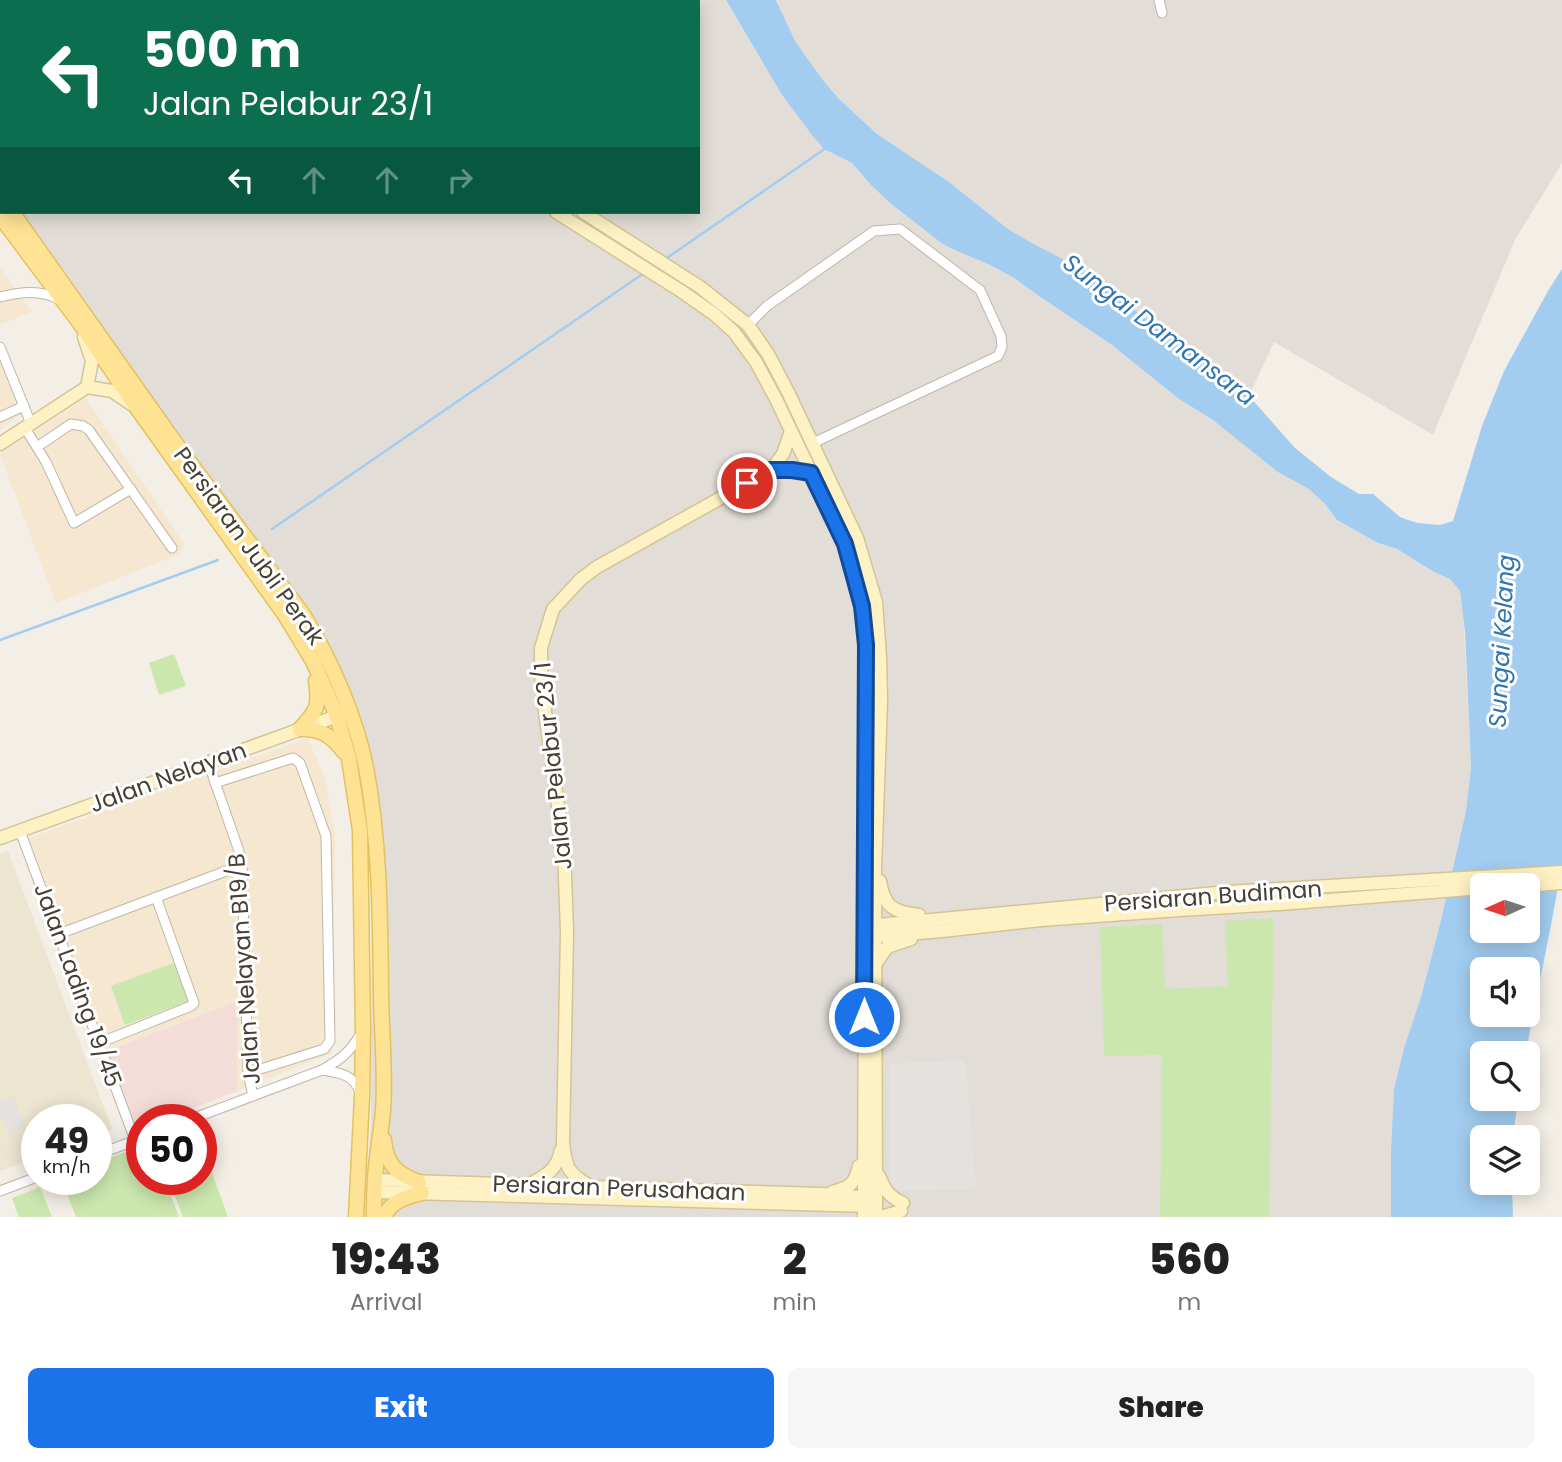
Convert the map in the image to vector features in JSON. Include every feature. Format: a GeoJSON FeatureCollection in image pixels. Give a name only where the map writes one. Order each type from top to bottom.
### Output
{"type":"FeatureCollection","features":[{"type":"Feature","properties":{"kind":"main road","name":"Persiaran Jubli Perak"},"geometry":{"type":"LineString","coordinates":[[13,214],[176,444],[304,615],[323,646],[343,694],[358,736],[366,770],[379,883],[384,1072],[383,1111],[372,1186],[374,1217]]}},
{"type":"Feature","properties":{"kind":"main road"},"geometry":{"type":"LineString","coordinates":[[558,214],[714,314],[734,332],[756,362],[845,544],[862,606],[866,645],[870,931],[864,1116],[859,1166],[854,1181],[821,1200]]}},
{"type":"Feature","properties":{"kind":"main road"},"geometry":{"type":"LineString","coordinates":[[589,214],[700,287],[748,325],[768,354],[857,538],[876,602],[881,682],[875,868],[870,931],[875,963],[876,1169],[870,1209]]}},
{"type":"Feature","properties":{"kind":"main road","name":"Persiaran Jubli Perak"},"geometry":{"type":"LineString","coordinates":[[0,216],[79,322],[285,615],[313,661],[337,716],[349,759],[360,830],[363,1031],[356,1212]]}},
{"type":"Feature","properties":{"kind":"main road"},"geometry":{"type":"LineString","coordinates":[[79,322],[92,361],[87,387]]}},
{"type":"Feature","properties":{"kind":"main road"},"geometry":{"type":"LineString","coordinates":[[0,444],[87,387],[112,391],[137,408]]}},
{"type":"Feature","properties":{"kind":"main road"},"geometry":{"type":"LineString","coordinates":[[771,470],[783,454],[791,431]]}},
{"type":"Feature","properties":{"kind":"main road"},"geometry":{"type":"LineString","coordinates":[[771,470],[811,473]]}},
{"type":"Feature","properties":{"kind":"main road","name":"Jalan Pelabur 23/1"},"geometry":{"type":"LineString","coordinates":[[592,1187],[569,1171],[563,1143],[567,932],[564,849],[545,712],[541,648],[553,609],[580,579],[771,470]]}},
{"type":"Feature","properties":{"kind":"main road"},"geometry":{"type":"LineString","coordinates":[[300,729],[313,715],[317,704],[318,691],[313,661]]}},
{"type":"Feature","properties":{"kind":"main road"},"geometry":{"type":"LineString","coordinates":[[337,716],[342,711],[343,694]]}},
{"type":"Feature","properties":{"kind":"main road","name":"Jalan Nelayan"},"geometry":{"type":"LineString","coordinates":[[0,838],[337,716]]}},
{"type":"Feature","properties":{"kind":"main road"},"geometry":{"type":"LineString","coordinates":[[300,729],[310,728],[327,734],[349,759]]}},
{"type":"Feature","properties":{"kind":"main road"},"geometry":{"type":"LineString","coordinates":[[875,868],[885,901],[891,908],[943,925]]}},
{"type":"Feature","properties":{"kind":"main road","name":"Persiaran Budiman"},"geometry":{"type":"LineString","coordinates":[[870,931],[1279,904],[1562,872]]}},
{"type":"Feature","properties":{"kind":"main road"},"geometry":{"type":"LineString","coordinates":[[1540,885],[1562,883]]}},
{"type":"Feature","properties":{"kind":"main road","name":"Persiaran Budiman"},"geometry":{"type":"LineString","coordinates":[[1417,887],[1470,888]]}},
{"type":"Feature","properties":{"kind":"main road"},"geometry":{"type":"LineString","coordinates":[[875,963],[887,947],[943,925]]}},
{"type":"Feature","properties":{"kind":"main road"},"geometry":{"type":"LineString","coordinates":[[383,1111],[386,1157],[393,1167],[420,1187],[395,1202],[384,1217]]}},
{"type":"Feature","properties":{"kind":"main road"},"geometry":{"type":"LineString","coordinates":[[864,1116],[870,1209]]}},
{"type":"Feature","properties":{"kind":"main road","name":"Jalan Pelabur 23/1"},"geometry":{"type":"LineString","coordinates":[[529,1185],[555,1167],[563,1143]]}},
{"type":"Feature","properties":{"kind":"main road","name":"Persiaran Perusahaan"},"geometry":{"type":"LineString","coordinates":[[420,1187],[592,1187],[821,1200],[870,1209],[902,1207],[886,1191],[876,1169]]}},
{"type":"Feature","properties":{"kind":"main road"},"geometry":{"type":"LineString","coordinates":[[356,1212],[372,1186],[358,1170]]}},
{"type":"Feature","properties":{"kind":"main road","name":"Persiaran Perusahaan"},"geometry":{"type":"LineString","coordinates":[[372,1186],[821,1200]]}},
{"type":"Feature","properties":{"kind":"street"},"geometry":{"type":"LineString","coordinates":[[1159,0],[1162,13]]}},
{"type":"Feature","properties":{"kind":"street"},"geometry":{"type":"LineString","coordinates":[[748,325],[767,306],[874,231],[900,229],[980,290],[1001,337],[1002,347],[998,356],[813,443]]}},
{"type":"Feature","properties":{"kind":"street"},"geometry":{"type":"LineString","coordinates":[[0,307],[0,298],[17,293],[51,294],[64,302]]}},
{"type":"Feature","properties":{"kind":"street"},"geometry":{"type":"LineString","coordinates":[[0,347],[24,406],[28,426],[74,523],[131,489]]}},
{"type":"Feature","properties":{"kind":"street"},"geometry":{"type":"LineString","coordinates":[[0,417],[24,406]]}},
{"type":"Feature","properties":{"kind":"street"},"geometry":{"type":"LineString","coordinates":[[37,447],[71,424],[89,430],[172,548]]}},
{"type":"Feature","properties":{"kind":"street"},"geometry":{"type":"LineString","coordinates":[[215,783],[293,758],[300,763],[327,836],[330,1041],[324,1049],[248,1073]]}},
{"type":"Feature","properties":{"kind":"street","name":"Jalan Nelayan B19/B"},"geometry":{"type":"LineString","coordinates":[[208,762],[242,865],[248,1073],[253,1096]]}},
{"type":"Feature","properties":{"kind":"street","name":"Jalan Lading 19/45"},"geometry":{"type":"LineString","coordinates":[[20,831],[126,1108]]}},
{"type":"Feature","properties":{"kind":"street"},"geometry":{"type":"LineString","coordinates":[[58,934],[242,865]]}},
{"type":"Feature","properties":{"kind":"street"},"geometry":{"type":"LineString","coordinates":[[99,1043],[194,1003],[156,897]]}},
{"type":"Feature","properties":{"kind":"street"},"geometry":{"type":"LineString","coordinates":[[217,1110],[323,1070],[342,1059],[363,1031]]}},
{"type":"Feature","properties":{"kind":"street"},"geometry":{"type":"LineString","coordinates":[[323,1070],[346,1074],[356,1083],[362,1097]]}},
{"type":"Feature","properties":{"kind":"street"},"geometry":{"type":"LineString","coordinates":[[0,1191],[21,1183]]}},
{"type":"Feature","properties":{"kind":"shaded area"},"geometry":{"type":"Polygon","coordinates":[[[700,0],[726,0],[782,95],[824,149],[852,163],[890,203],[940,242],[1014,278],[1113,345],[1179,399],[1309,489],[1337,520],[1450,579],[1460,591],[1471,767],[1466,811],[1441,920],[1394,1089],[1391,1217],[365,1217],[371,1122],[372,899],[363,791],[344,715],[318,654],[248,551],[6,214],[700,214],[700,0]]]}},
{"type":"Feature","properties":{"kind":"shaded area"},"geometry":{"type":"Polygon","coordinates":[[[776,0],[1562,0],[1562,163],[1515,240],[1433,435],[1274,342],[1249,396],[1233,381],[1143,317],[1088,272],[1008,229],[949,182],[877,134],[838,98],[822,79],[795,41],[776,0]]]}},
{"type":"Feature","properties":{"kind":"shaded area"},"geometry":{"type":"Polygon","coordinates":[[[0,268],[32,312],[0,324],[0,268]]]}},
{"type":"Feature","properties":{"kind":"shaded area"},"geometry":{"type":"Polygon","coordinates":[[[0,362],[20,414],[0,430],[0,362]]]}},
{"type":"Feature","properties":{"kind":"shaded area"},"geometry":{"type":"Polygon","coordinates":[[[86,398],[184,544],[180,554],[56,603],[0,454],[86,398]]]}},
{"type":"Feature","properties":{"kind":"shaded area"},"geometry":{"type":"Polygon","coordinates":[[[308,738],[326,781],[335,836],[332,1053],[237,1091],[236,1001],[107,1051],[29,838],[308,738]]]}},
{"type":"Feature","properties":{"kind":"shaded area"},"geometry":{"type":"Polygon","coordinates":[[[8,851],[103,1104],[21,1104],[21,1163],[0,1171],[0,854],[8,851]]]}},
{"type":"Feature","properties":{"kind":"shaded area"},"geometry":{"type":"Polygon","coordinates":[[[237,1001],[237,1091],[204,1104],[126,1104],[107,1051],[237,1001]]]}},
{"type":"Feature","properties":{"kind":"shaded area"},"geometry":{"type":"Polygon","coordinates":[[[963,1060],[966,1065],[976,1189],[900,1191],[890,1183],[889,1064],[963,1060]]]}},
{"type":"Feature","properties":{"kind":"shaded area"},"geometry":{"type":"Polygon","coordinates":[[[13,1096],[21,1117],[21,1129],[8,1134],[0,1113],[0,1102],[13,1096]]]}},
{"type":"Feature","properties":{"kind":"green space"},"geometry":{"type":"Polygon","coordinates":[[[174,654],[186,686],[159,695],[149,663],[174,654]]]}},
{"type":"Feature","properties":{"kind":"green space"},"geometry":{"type":"Polygon","coordinates":[[[1274,918],[1269,1217],[1160,1217],[1162,1055],[1104,1056],[1100,927],[1162,924],[1165,989],[1228,986],[1225,921],[1274,918]]]}},
{"type":"Feature","properties":{"kind":"green space"},"geometry":{"type":"Polygon","coordinates":[[[174,963],[189,1001],[125,1025],[111,986],[174,963]]]}},
{"type":"Feature","properties":{"kind":"green space"},"geometry":{"type":"Polygon","coordinates":[[[126,1152],[126,1195],[171,1195],[179,1217],[76,1217],[68,1195],[112,1195],[112,1157],[126,1152]]]}},
{"type":"Feature","properties":{"kind":"green space"},"geometry":{"type":"Polygon","coordinates":[[[217,1187],[228,1217],[183,1217],[175,1195],[217,1195],[217,1187]]]}},
{"type":"Feature","properties":{"kind":"green space"},"geometry":{"type":"Polygon","coordinates":[[[21,1194],[43,1195],[52,1217],[19,1217],[12,1198],[21,1194]]]}},
{"type":"Feature","properties":{"kind":"water"},"geometry":{"type":"Polygon","coordinates":[[[726,0],[776,0],[795,41],[822,79],[838,98],[877,134],[949,182],[1008,229],[1105,284],[1143,317],[1233,381],[1295,448],[1331,477],[1359,494],[1373,494],[1400,517],[1418,523],[1440,525],[1453,521],[1482,426],[1504,371],[1562,269],[1562,863],[1540,982],[1540,957],[1470,957],[1470,1027],[1531,1027],[1528,1041],[1470,1041],[1470,1111],[1516,1111],[1515,1125],[1470,1125],[1470,1195],[1512,1195],[1513,1217],[1391,1217],[1394,1089],[1441,920],[1466,811],[1471,767],[1465,632],[1460,591],[1450,579],[1337,520],[1309,489],[1278,472],[1213,420],[1179,399],[1112,345],[1014,278],[940,242],[890,203],[852,163],[824,149],[782,95],[726,0]]]}},
{"type":"Feature","properties":{"kind":"waterway"},"geometry":{"type":"LineString","coordinates":[[664,260],[826,148]]}},
{"type":"Feature","properties":{"kind":"waterway"},"geometry":{"type":"LineString","coordinates":[[272,529],[644,273]]}},
{"type":"Feature","properties":{"kind":"waterway"},"geometry":{"type":"LineString","coordinates":[[0,640],[218,560]]}},
{"type":"Feature","properties":{"kind":"route"},"geometry":{"type":"LineString","coordinates":[[747,483],[771,470],[811,473],[845,544],[862,606],[866,645],[864,1017]]}},
{"type":"Feature","properties":{"kind":"water label","name":"Sungai Damansara"},"geometry":{"type":"Point","coordinates":[1159,330]}},
{"type":"Feature","properties":{"kind":"water label","name":"Sungai Kelang"},"geometry":{"type":"Point","coordinates":[1502,641]}}]}
